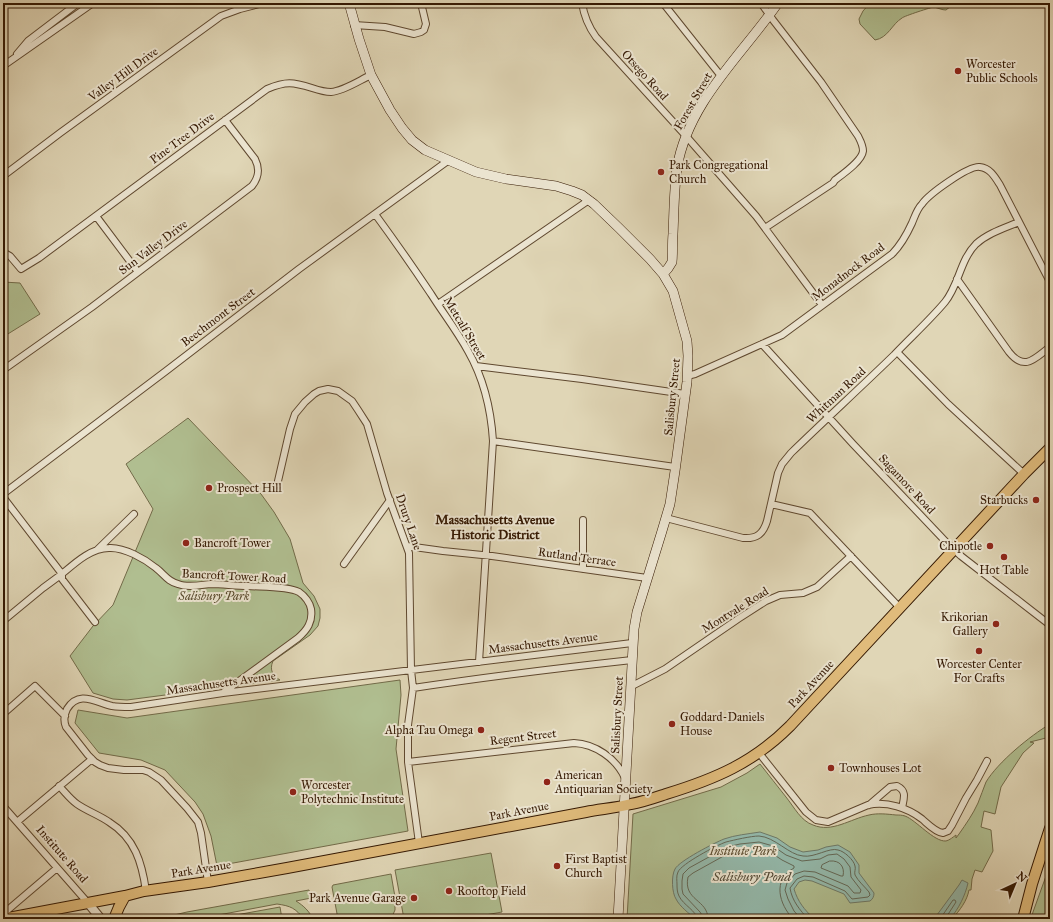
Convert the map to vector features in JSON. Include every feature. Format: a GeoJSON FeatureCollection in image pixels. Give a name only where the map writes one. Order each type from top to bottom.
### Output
{"type":"FeatureCollection","features":[{"type":"Feature","properties":{"kind":"main road","name":"Salisbury Street"},"geometry":{"type":"LineString","coordinates":[[349,3],[354,25],[372,75],[390,110],[412,140],[425,150],[476,172],[506,179],[547,184],[577,193],[589,200],[619,228],[663,274],[673,291],[688,348],[687,376],[671,498],[636,617],[632,644],[618,919]]}},
{"type":"Feature","properties":{"kind":"main road","name":"Forest Street"},"geometry":{"type":"LineString","coordinates":[[663,274],[672,263],[675,183],[678,162],[686,136],[714,85],[778,3]]}},
{"type":"Feature","properties":{"kind":"main road","name":"Park Avenue"},"geometry":{"type":"LineString","coordinates":[[3,919],[146,891],[208,882],[624,806],[706,781],[736,767],[759,753],[780,736],[1050,448]]}},
{"type":"Feature","properties":{"kind":"main road"},"geometry":{"type":"LineString","coordinates":[[1023,919],[1032,884],[1050,828]]}},
{"type":"Feature","properties":{"kind":"main road"},"geometry":{"type":"LineString","coordinates":[[114,919],[125,896]]}},
{"type":"Feature","properties":{"kind":"street"},"geometry":{"type":"LineString","coordinates":[[11,60],[28,41],[78,3]]}},
{"type":"Feature","properties":{"kind":"street"},"geometry":{"type":"LineString","coordinates":[[3,66],[93,3]]}},
{"type":"Feature","properties":{"kind":"street","name":"Valley Hill Drive"},"geometry":{"type":"LineString","coordinates":[[3,176],[221,16],[263,3]]}},
{"type":"Feature","properties":{"kind":"street"},"geometry":{"type":"LineString","coordinates":[[354,25],[385,26],[414,34],[421,32],[424,30],[426,24],[421,3]]}},
{"type":"Feature","properties":{"kind":"street","name":"Otsego Road"},"geometry":{"type":"LineString","coordinates":[[582,3],[586,21],[590,30],[745,202],[822,305]]}},
{"type":"Feature","properties":{"kind":"street"},"geometry":{"type":"LineString","coordinates":[[663,3],[721,76]]}},
{"type":"Feature","properties":{"kind":"street"},"geometry":{"type":"LineString","coordinates":[[761,3],[769,16],[821,82],[858,136],[863,150],[862,156],[833,183],[765,228]]}},
{"type":"Feature","properties":{"kind":"street","name":"Pine Tree Drive"},"geometry":{"type":"LineString","coordinates":[[3,252],[10,256],[21,269],[46,253],[267,89],[281,83],[289,83],[304,85],[330,92],[372,75]]}},
{"type":"Feature","properties":{"kind":"street","name":"Sun Valley Drive"},"geometry":{"type":"LineString","coordinates":[[3,370],[92,307],[252,186],[258,176],[258,165],[225,120]]}},
{"type":"Feature","properties":{"kind":"street","name":"Beechmont Street"},"geometry":{"type":"LineString","coordinates":[[3,496],[298,269],[448,160]]}},
{"type":"Feature","properties":{"kind":"street","name":"Monadnock Road"},"geometry":{"type":"LineString","coordinates":[[687,376],[695,374],[782,335],[892,254],[905,237],[922,203],[957,176],[970,168],[977,166],[982,167],[992,173],[1000,185],[1050,282]]}},
{"type":"Feature","properties":{"kind":"street"},"geometry":{"type":"LineString","coordinates":[[438,304],[589,200]]}},
{"type":"Feature","properties":{"kind":"street","name":"Metcalf Street"},"geometry":{"type":"LineString","coordinates":[[374,214],[394,240],[469,352],[476,366],[490,409],[493,441],[478,662]]}},
{"type":"Feature","properties":{"kind":"street"},"geometry":{"type":"LineString","coordinates":[[96,216],[138,272]]}},
{"type":"Feature","properties":{"kind":"street","name":"Whitman Road"},"geometry":{"type":"LineString","coordinates":[[666,518],[743,538],[752,538],[761,533],[765,528],[767,521],[778,473],[782,464],[791,453],[897,352],[948,299],[964,261],[977,244],[990,235],[1019,222]]}},
{"type":"Feature","properties":{"kind":"street"},"geometry":{"type":"LineString","coordinates":[[957,279],[1016,360],[1029,362],[1050,347]]}},
{"type":"Feature","properties":{"kind":"street","name":"Sagamore Road"},"geometry":{"type":"LineString","coordinates":[[762,344],[954,550],[1050,625]]}},
{"type":"Feature","properties":{"kind":"street"},"geometry":{"type":"LineString","coordinates":[[897,352],[948,404],[1024,474]]}},
{"type":"Feature","properties":{"kind":"street"},"geometry":{"type":"LineString","coordinates":[[476,366],[590,380],[685,394]]}},
{"type":"Feature","properties":{"kind":"street","name":"Drury Lane"},"geometry":{"type":"LineString","coordinates":[[278,481],[290,429],[296,414],[305,402],[314,394],[323,390],[333,389],[352,401],[367,424],[390,500],[410,558],[411,670],[413,688],[408,730],[408,762],[419,843]]}},
{"type":"Feature","properties":{"kind":"street"},"geometry":{"type":"LineString","coordinates":[[493,441],[676,467]]}},
{"type":"Feature","properties":{"kind":"street"},"geometry":{"type":"LineString","coordinates":[[3,496],[62,574],[62,579],[95,622]]}},
{"type":"Feature","properties":{"kind":"street"},"geometry":{"type":"LineString","coordinates":[[344,564],[390,500]]}},
{"type":"Feature","properties":{"kind":"street"},"geometry":{"type":"LineString","coordinates":[[771,504],[810,513],[900,608]]}},
{"type":"Feature","properties":{"kind":"street"},"geometry":{"type":"LineString","coordinates":[[96,551],[134,514]]}},
{"type":"Feature","properties":{"kind":"street"},"geometry":{"type":"LineString","coordinates":[[583,520],[583,569]]}},
{"type":"Feature","properties":{"kind":"street","name":"Rutland Terrace"},"geometry":{"type":"LineString","coordinates":[[407,546],[648,578]]}},
{"type":"Feature","properties":{"kind":"street","name":"Bancroft Tower Road"},"geometry":{"type":"LineString","coordinates":[[3,621],[78,561],[96,551],[106,548],[114,548],[137,556],[156,568],[171,582],[181,585],[190,586],[211,584],[282,588],[299,592],[308,601],[311,607],[312,615],[311,622],[303,633],[223,693]]}},
{"type":"Feature","properties":{"kind":"street","name":"Montvale Road"},"geometry":{"type":"LineString","coordinates":[[630,687],[665,669],[738,619],[769,600],[784,595],[803,593],[817,587],[851,556]]}},
{"type":"Feature","properties":{"kind":"street","name":"Massachusetts Avenue"},"geometry":{"type":"LineString","coordinates":[[64,716],[68,708],[82,698],[92,699],[111,706],[124,707],[223,693],[632,644]]}},
{"type":"Feature","properties":{"kind":"street"},"geometry":{"type":"LineString","coordinates":[[413,688],[580,665],[632,660]]}},
{"type":"Feature","properties":{"kind":"street"},"geometry":{"type":"LineString","coordinates":[[3,714],[35,686],[64,716],[66,727],[92,759],[100,765],[108,768],[124,770],[142,770],[149,772],[161,780],[187,808],[199,825],[208,882]]}},
{"type":"Feature","properties":{"kind":"street","name":"Regent Street"},"geometry":{"type":"LineString","coordinates":[[408,762],[574,742],[595,748],[607,756],[621,771],[626,780]]}},
{"type":"Feature","properties":{"kind":"street"},"geometry":{"type":"LineString","coordinates":[[759,753],[806,812],[816,820],[824,822],[832,821],[868,805],[879,803],[902,808],[919,817],[938,832],[942,833],[948,831],[952,825],[986,761]]}},
{"type":"Feature","properties":{"kind":"street"},"geometry":{"type":"LineString","coordinates":[[17,822],[92,759]]}},
{"type":"Feature","properties":{"kind":"street"},"geometry":{"type":"LineString","coordinates":[[59,786],[76,804],[109,822],[123,833],[139,857],[146,891]]}},
{"type":"Feature","properties":{"kind":"street"},"geometry":{"type":"LineString","coordinates":[[868,805],[890,787],[897,786],[902,789],[904,794],[902,808]]}},
{"type":"Feature","properties":{"kind":"street","name":"Institute Road"},"geometry":{"type":"LineString","coordinates":[[3,806],[101,919]]}},
{"type":"Feature","properties":{"kind":"street"},"geometry":{"type":"LineString","coordinates":[[3,914],[57,868]]}},
{"type":"Feature","properties":{"kind":"green space"},"geometry":{"type":"Polygon","coordinates":[[[870,3],[952,3],[946,10],[934,7],[904,17],[887,34],[875,40],[860,24],[859,19],[863,11],[870,3]]]}},
{"type":"Feature","properties":{"kind":"green space"},"geometry":{"type":"Polygon","coordinates":[[[3,282],[20,283],[40,314],[3,337],[3,282]]]}},
{"type":"Feature","properties":{"kind":"green space","name":"Salisbury Park"},"geometry":{"type":"Polygon","coordinates":[[[188,418],[261,494],[274,512],[290,539],[303,583],[314,596],[320,609],[318,626],[310,635],[273,661],[271,667],[272,672],[275,677],[280,680],[127,700],[113,699],[93,693],[70,656],[93,626],[113,605],[153,509],[126,464],[188,418]]]}},
{"type":"Feature","properties":{"kind":"green space"},"geometry":{"type":"Polygon","coordinates":[[[400,680],[401,695],[396,749],[408,831],[217,866],[211,836],[203,814],[195,802],[165,770],[141,760],[99,753],[75,723],[78,710],[127,718],[400,680]]]}},
{"type":"Feature","properties":{"kind":"green space","name":"Institute Park"},"geometry":{"type":"Polygon","coordinates":[[[1050,724],[1050,737],[1030,742],[1034,743],[1023,753],[1001,787],[995,814],[984,811],[981,827],[991,830],[993,851],[982,872],[975,870],[971,890],[969,890],[963,905],[952,919],[627,919],[633,814],[721,787],[760,764],[798,813],[813,825],[820,827],[834,826],[875,814],[902,815],[909,818],[936,838],[946,841],[956,835],[956,838],[962,830],[976,807],[986,782],[998,766],[1024,742],[1050,724]]]}},
{"type":"Feature","properties":{"kind":"green space","name":"Rooftop Field"},"geometry":{"type":"Polygon","coordinates":[[[491,853],[502,912],[463,919],[404,919],[395,870],[491,853]]]}},
{"type":"Feature","properties":{"kind":"green space"},"geometry":{"type":"Polygon","coordinates":[[[1050,865],[1050,919],[1031,919],[1033,912],[1050,865]]]}},
{"type":"Feature","properties":{"kind":"green space"},"geometry":{"type":"Polygon","coordinates":[[[391,874],[395,897],[395,910],[391,919],[338,919],[332,887],[333,885],[391,874]]]}},
{"type":"Feature","properties":{"kind":"green space"},"geometry":{"type":"Polygon","coordinates":[[[309,890],[311,898],[296,901],[306,909],[313,919],[304,919],[292,908],[277,904],[197,919],[169,919],[174,915],[187,912],[309,890]]]}},
{"type":"Feature","properties":{"kind":"green space"},"geometry":{"type":"Polygon","coordinates":[[[280,907],[282,919],[214,919],[280,907]]]}},
{"type":"Feature","properties":{"kind":"water","name":"Salisbury Pond"},"geometry":{"type":"Polygon","coordinates":[[[760,832],[777,838],[790,847],[803,852],[838,845],[850,852],[859,865],[859,873],[874,893],[873,898],[870,901],[850,903],[844,894],[812,881],[805,880],[799,882],[794,889],[797,898],[814,919],[695,919],[680,905],[675,896],[673,880],[675,869],[690,857],[724,839],[760,832]]]}},
{"type":"Feature","properties":{"kind":"water"},"geometry":{"type":"Polygon","coordinates":[[[962,880],[968,883],[961,902],[953,915],[950,919],[934,919],[959,885],[962,880]]]}},
{"type":"Feature","properties":{"kind":"place","name":"Worcester Public Schools"},"geometry":{"type":"Point","coordinates":[958,71]}},
{"type":"Feature","properties":{"kind":"place","name":"Park Congregational Church"},"geometry":{"type":"Point","coordinates":[661,172]}},
{"type":"Feature","properties":{"kind":"place","name":"Prospect Hill"},"geometry":{"type":"Point","coordinates":[209,488]}},
{"type":"Feature","properties":{"kind":"place","name":"Starbucks"},"geometry":{"type":"Point","coordinates":[1036,500]}},
{"type":"Feature","properties":{"kind":"place","name":"Bancroft Tower"},"geometry":{"type":"Point","coordinates":[186,543]}},
{"type":"Feature","properties":{"kind":"place","name":"Chipotle"},"geometry":{"type":"Point","coordinates":[990,546]}},
{"type":"Feature","properties":{"kind":"place","name":"Hot Table"},"geometry":{"type":"Point","coordinates":[1004,557]}},
{"type":"Feature","properties":{"kind":"place","name":"Krikorian Gallery"},"geometry":{"type":"Point","coordinates":[996,624]}},
{"type":"Feature","properties":{"kind":"place","name":"Worcester Center For Crafts"},"geometry":{"type":"Point","coordinates":[979,651]}},
{"type":"Feature","properties":{"kind":"place","name":"Goddard-Daniels House"},"geometry":{"type":"Point","coordinates":[672,724]}},
{"type":"Feature","properties":{"kind":"place","name":"Alpha Tau Omega"},"geometry":{"type":"Point","coordinates":[481,730]}},
{"type":"Feature","properties":{"kind":"place","name":"Townhouses Lot"},"geometry":{"type":"Point","coordinates":[831,768]}},
{"type":"Feature","properties":{"kind":"place","name":"American Antiquarian Society"},"geometry":{"type":"Point","coordinates":[547,782]}},
{"type":"Feature","properties":{"kind":"place","name":"Worcester Polytechnic Institute"},"geometry":{"type":"Point","coordinates":[293,792]}},
{"type":"Feature","properties":{"kind":"place","name":"First Baptist Church"},"geometry":{"type":"Point","coordinates":[557,866]}},
{"type":"Feature","properties":{"kind":"place","name":"Rooftop Field"},"geometry":{"type":"Point","coordinates":[449,891]}},
{"type":"Feature","properties":{"kind":"place","name":"Park Avenue Garage"},"geometry":{"type":"Point","coordinates":[414,898]}},
{"type":"Feature","properties":{"kind":"district","name":"Massachusetts Avenue Historic District"},"geometry":{"type":"Point","coordinates":[495,526]}}]}
